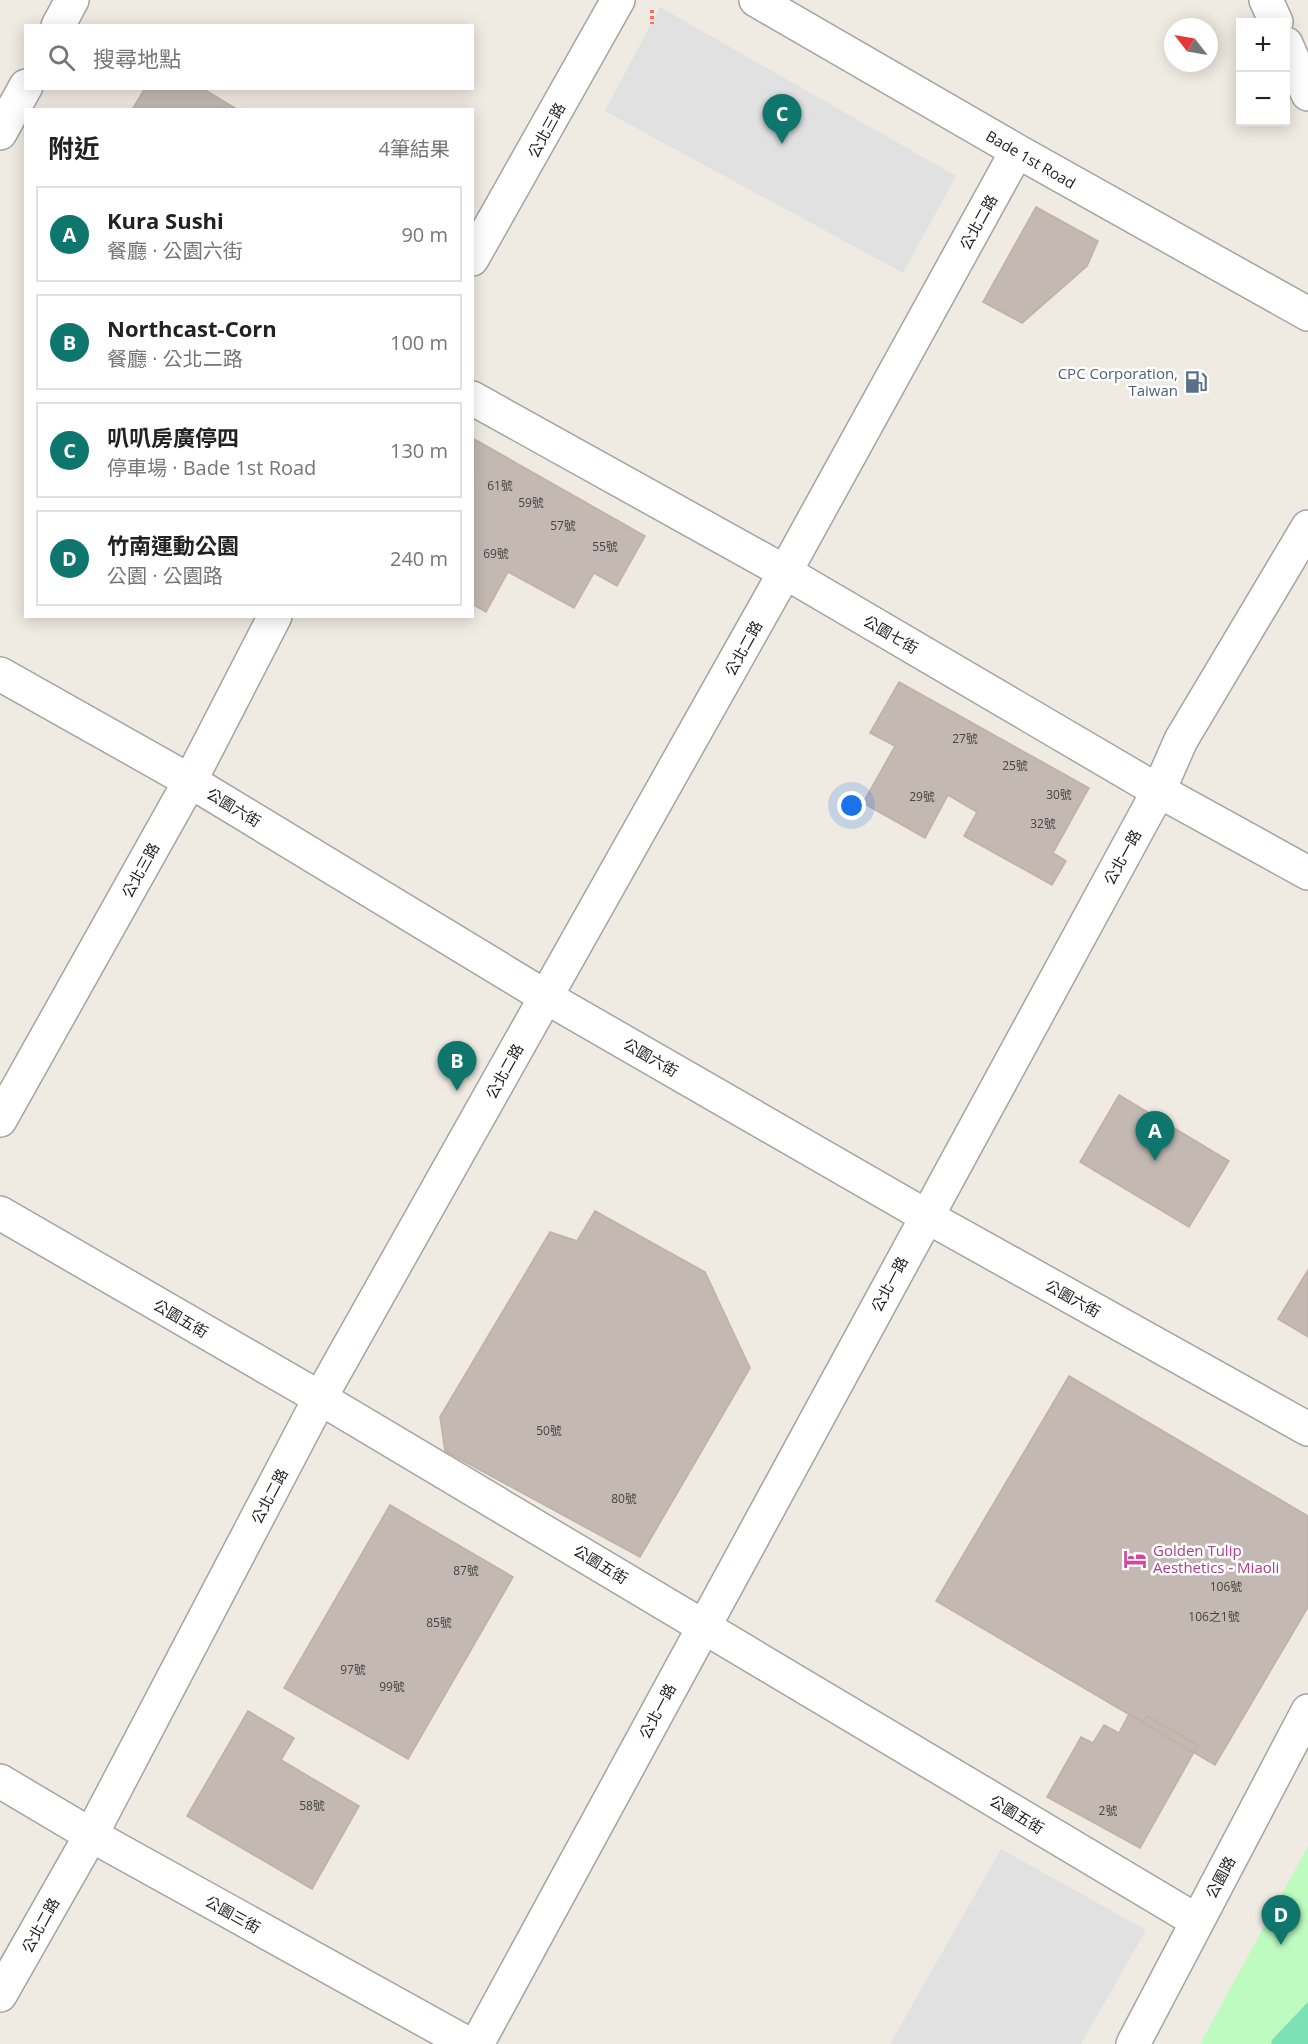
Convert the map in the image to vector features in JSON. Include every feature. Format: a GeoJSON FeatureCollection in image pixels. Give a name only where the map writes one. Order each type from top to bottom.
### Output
{"type":"FeatureCollection","features":[{"type":"Feature","properties":{"kind":"street"},"geometry":{"type":"LineString","coordinates":[[59,24],[72,0]]}},
{"type":"Feature","properties":{"kind":"street","name":"公北三路"},"geometry":{"type":"LineString","coordinates":[[474,255],[618,0]]}},
{"type":"Feature","properties":{"kind":"street","name":"Bade 1st Road"},"geometry":{"type":"LineString","coordinates":[[756,0],[1017,151],[1308,314]]}},
{"type":"Feature","properties":{"kind":"street"},"geometry":{"type":"LineString","coordinates":[[1266,0],[1274,18]]}},
{"type":"Feature","properties":{"kind":"street"},"geometry":{"type":"LineString","coordinates":[[1290,53],[1308,94]]}},
{"type":"Feature","properties":{"kind":"street"},"geometry":{"type":"LineString","coordinates":[[10,129],[25,90]]}},
{"type":"Feature","properties":{"kind":"street","name":"公北二路"},"geometry":{"type":"LineString","coordinates":[[0,1995],[91,1834],[320,1398],[785,572],[1017,151]]}},
{"type":"Feature","properties":{"kind":"street","name":"公園七街"},"geometry":{"type":"LineString","coordinates":[[474,399],[785,572],[1159,790],[1308,873]]}},
{"type":"Feature","properties":{"kind":"street","name":"公北一路"},"geometry":{"type":"LineString","coordinates":[[477,2044],[1159,790],[1181,740],[1308,527]]}},
{"type":"Feature","properties":{"kind":"street","name":"公北三路"},"geometry":{"type":"LineString","coordinates":[[0,1120],[190,780],[274,618]]}},
{"type":"Feature","properties":{"kind":"street","name":"公園六街"},"geometry":{"type":"LineString","coordinates":[[0,674],[190,780],[546,997],[926,1216],[1308,1429]]}},
{"type":"Feature","properties":{"kind":"street","name":"公園五街"},"geometry":{"type":"LineString","coordinates":[[0,1213],[686,1614],[702,1628],[1197,1921]]}},
{"type":"Feature","properties":{"kind":"street","name":"公園路"},"geometry":{"type":"LineString","coordinates":[[1133,2044],[1308,1711]]}},
{"type":"Feature","properties":{"kind":"street","name":"公園三街"},"geometry":{"type":"LineString","coordinates":[[0,1781],[468,2044]]}},
{"type":"Feature","properties":{"kind":"green space"},"geometry":{"type":"Polygon","coordinates":[[[1308,1846],[1308,2044],[1200,2044],[1308,1846]]]}},
{"type":"Feature","properties":{"kind":"green space"},"geometry":{"type":"Polygon","coordinates":[[[1308,2002],[1308,2044],[1271,2044],[1272,2040],[1308,2002]]]}},
{"type":"Feature","properties":{"kind":"shaded area"},"geometry":{"type":"Polygon","coordinates":[[[660,7],[956,176],[903,273],[605,111],[660,7]]]}},
{"type":"Feature","properties":{"kind":"shaded area"},"geometry":{"type":"Polygon","coordinates":[[[1001,1849],[1146,1930],[1081,2044],[890,2044],[1001,1849]]]}},
{"type":"Feature","properties":{"kind":"building"},"geometry":{"type":"Polygon","coordinates":[[[144,90],[205,90],[235,108],[133,108],[144,90]]]}},
{"type":"Feature","properties":{"kind":"building"},"geometry":{"type":"Polygon","coordinates":[[[1036,207],[1098,241],[1087,266],[1022,323],[983,302],[1036,207]]]}},
{"type":"Feature","properties":{"kind":"building"},"geometry":{"type":"Polygon","coordinates":[[[474,439],[645,536],[617,586],[594,573],[574,608],[508,572],[486,612],[474,605],[474,439]]]}},
{"type":"Feature","properties":{"kind":"building"},"geometry":{"type":"Polygon","coordinates":[[[899,682],[1089,788],[1053,853],[1066,861],[1052,885],[964,836],[977,812],[948,795],[925,838],[863,803],[895,746],[870,733],[899,682]]]}},
{"type":"Feature","properties":{"kind":"building"},"geometry":{"type":"Polygon","coordinates":[[[1119,1095],[1229,1161],[1189,1227],[1080,1162],[1119,1095]]]}},
{"type":"Feature","properties":{"kind":"building"},"geometry":{"type":"Polygon","coordinates":[[[595,1211],[705,1272],[750,1368],[640,1557],[445,1451],[440,1417],[550,1232],[577,1241],[595,1211]]]}},
{"type":"Feature","properties":{"kind":"building"},"geometry":{"type":"Polygon","coordinates":[[[1308,1270],[1308,1337],[1278,1319],[1308,1270]]]}},
{"type":"Feature","properties":{"kind":"building","name":"Golden Tulip Aesthetics - Miaoli"},"geometry":{"type":"Polygon","coordinates":[[[1069,1376],[1308,1516],[1308,1607],[1215,1765],[936,1601],[1069,1376]]]}},
{"type":"Feature","properties":{"kind":"building"},"geometry":{"type":"Polygon","coordinates":[[[390,1505],[513,1577],[408,1759],[284,1688],[390,1505]]]}},
{"type":"Feature","properties":{"kind":"building"},"geometry":{"type":"Polygon","coordinates":[[[248,1711],[294,1738],[281,1760],[359,1806],[312,1889],[187,1816],[248,1711]]]}},
{"type":"Feature","properties":{"kind":"building"},"geometry":{"type":"Polygon","coordinates":[[[1129,1714],[1143,1722],[1147,1716],[1198,1745],[1140,1848],[1047,1797],[1081,1737],[1093,1743],[1104,1725],[1119,1733],[1129,1714]]]}},
{"type":"Feature","properties":{"kind":"place","name":"叭叭房廣停四"},"geometry":{"type":"Point","coordinates":[782,144]}},
{"type":"Feature","properties":{"kind":"place","name":"CPC Corporation, Taiwan"},"geometry":{"type":"Point","coordinates":[1196,382]}},
{"type":"Feature","properties":{"kind":"place","name":"Northcast-Corn"},"geometry":{"type":"Point","coordinates":[457,1091]}},
{"type":"Feature","properties":{"kind":"place","name":"Kura Sushi"},"geometry":{"type":"Point","coordinates":[1155,1161]}},
{"type":"Feature","properties":{"kind":"place","name":"Golden Tulip Aesthetics - Miaoli"},"geometry":{"type":"Point","coordinates":[1135,1559]}},
{"type":"Feature","properties":{"kind":"place","name":"竹南運動公園"},"geometry":{"type":"Point","coordinates":[1281,1945]}}]}
